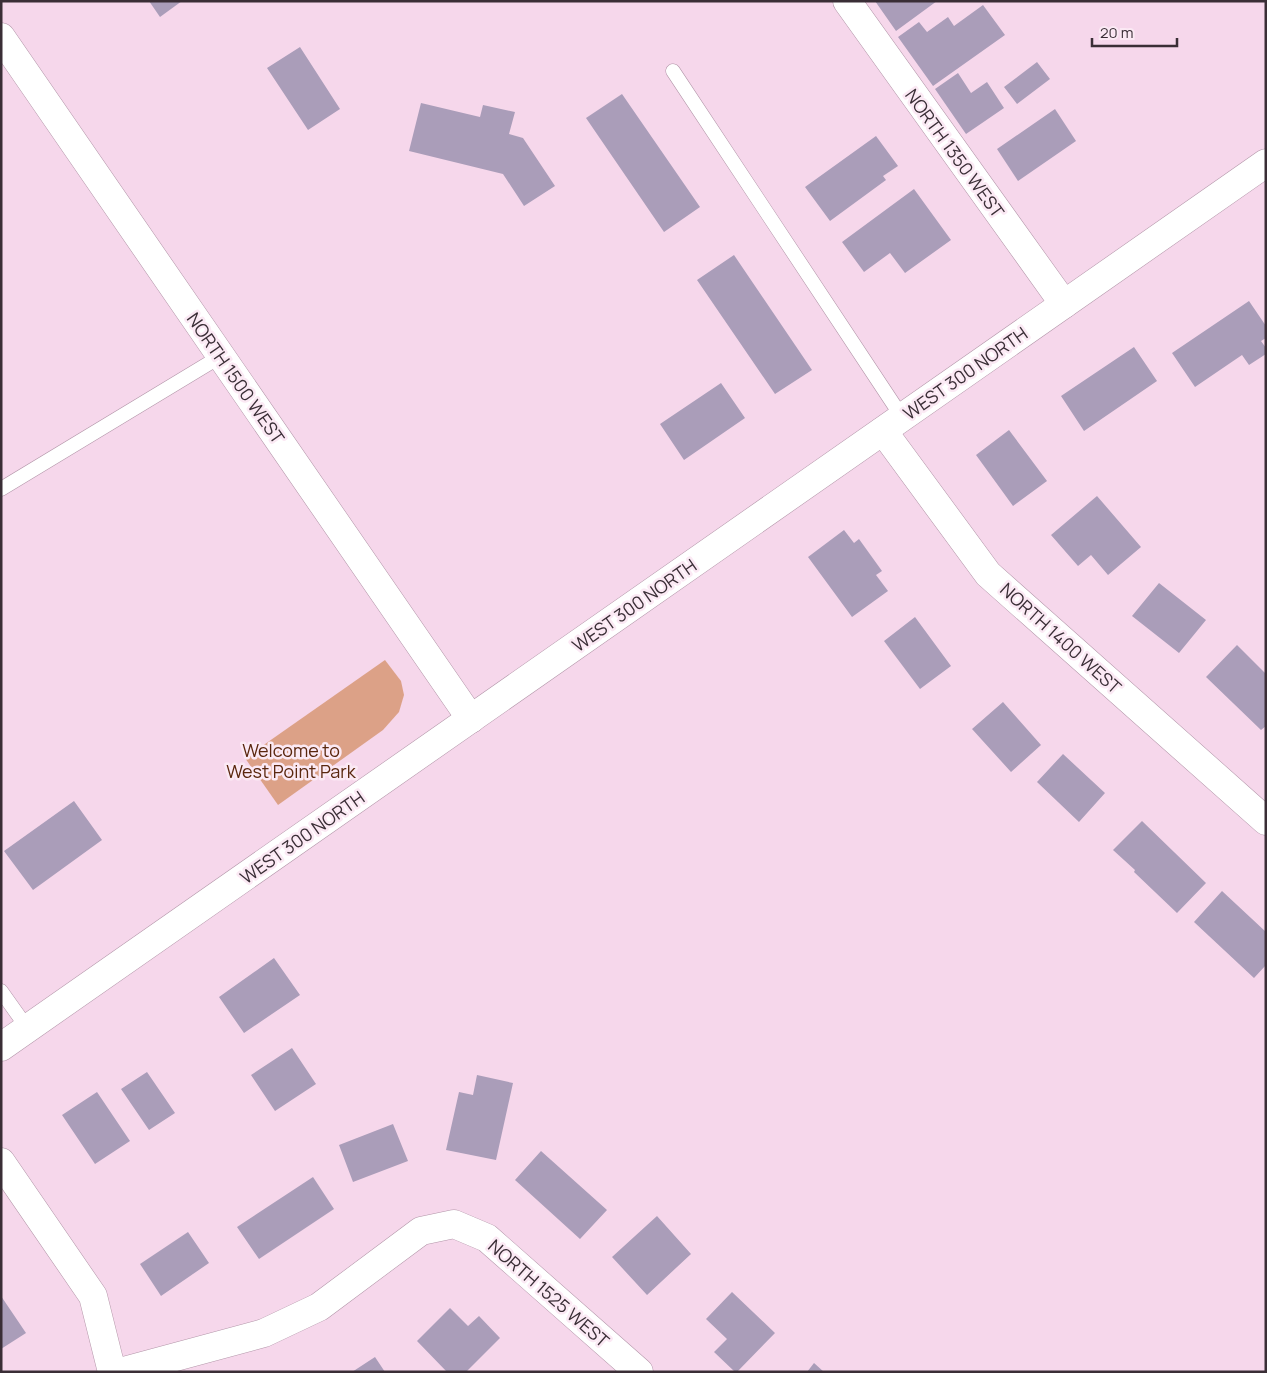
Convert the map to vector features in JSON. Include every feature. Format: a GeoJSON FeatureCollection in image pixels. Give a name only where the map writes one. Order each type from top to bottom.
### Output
{"type":"FeatureCollection","features":[{"type":"Feature","properties":{"kind":"street","name":"NORTH 1350 WEST"},"geometry":{"type":"LineString","coordinates":[[847,1],[1064,304]]}},
{"type":"Feature","properties":{"kind":"street","name":"NORTH 1500 WEST"},"geometry":{"type":"LineString","coordinates":[[1,37],[471,719]]}},
{"type":"Feature","properties":{"kind":"street","name":"WEST 300 NORTH"},"geometry":{"type":"LineString","coordinates":[[1,1048],[1266,163]]}},
{"type":"Feature","properties":{"kind":"street","name":"NORTH 1400 WEST"},"geometry":{"type":"LineString","coordinates":[[892,424],[988,574],[1266,821]]}},
{"type":"Feature","properties":{"kind":"street"},"geometry":{"type":"LineString","coordinates":[[1,1162],[92,1296],[112,1372]]}},
{"type":"Feature","properties":{"kind":"street","name":"NORTH 1525 WEST"},"geometry":{"type":"LineString","coordinates":[[120,1372],[264,1333],[319,1307],[421,1231],[454,1224],[487,1238],[639,1372]]}},
{"type":"Feature","properties":{"kind":"lane"},"geometry":{"type":"LineString","coordinates":[[673,71],[892,424]]}},
{"type":"Feature","properties":{"kind":"lane"},"geometry":{"type":"LineString","coordinates":[[1,489],[221,356]]}},
{"type":"Feature","properties":{"kind":"lane"},"geometry":{"type":"LineString","coordinates":[[1,991],[28,1029]]}},
{"type":"Feature","properties":{"kind":"green space","name":"Welcome to West Point Park"},"geometry":{"type":"Polygon","coordinates":[[[385,660],[401,681],[404,695],[399,712],[383,730],[278,805],[245,758],[385,660]]]}},
{"type":"Feature","properties":{"kind":"building"},"geometry":{"type":"Polygon","coordinates":[[[149,1],[182,1],[160,17],[149,1]]]}},
{"type":"Feature","properties":{"kind":"building"},"geometry":{"type":"Polygon","coordinates":[[[875,1],[937,1],[896,31],[875,1]]]}},
{"type":"Feature","properties":{"kind":"building"},"geometry":{"type":"Polygon","coordinates":[[[983,5],[1005,35],[933,86],[898,37],[919,22],[927,32],[948,17],[954,26],[983,5]]]}},
{"type":"Feature","properties":{"kind":"building"},"geometry":{"type":"Polygon","coordinates":[[[300,47],[340,109],[308,130],[267,68],[300,47]]]}},
{"type":"Feature","properties":{"kind":"building"},"geometry":{"type":"Polygon","coordinates":[[[1037,62],[1050,79],[1017,104],[1004,87],[1037,62]]]}},
{"type":"Feature","properties":{"kind":"building"},"geometry":{"type":"Polygon","coordinates":[[[958,73],[971,93],[987,82],[1004,108],[966,134],[935,89],[958,73]]]}},
{"type":"Feature","properties":{"kind":"building"},"geometry":{"type":"Polygon","coordinates":[[[622,94],[700,207],[664,232],[586,118],[622,94]]]}},
{"type":"Feature","properties":{"kind":"building"},"geometry":{"type":"Polygon","coordinates":[[[421,103],[480,117],[483,105],[515,112],[509,134],[523,138],[555,186],[524,206],[503,174],[409,151],[421,103]]]}},
{"type":"Feature","properties":{"kind":"building"},"geometry":{"type":"Polygon","coordinates":[[[1055,109],[1076,141],[1018,181],[997,149],[1055,109]]]}},
{"type":"Feature","properties":{"kind":"building"},"geometry":{"type":"Polygon","coordinates":[[[876,136],[898,166],[883,176],[886,180],[830,221],[805,187],[876,136]]]}},
{"type":"Feature","properties":{"kind":"building"},"geometry":{"type":"Polygon","coordinates":[[[914,189],[951,240],[905,273],[890,253],[864,272],[842,242],[914,189]]]}},
{"type":"Feature","properties":{"kind":"building"},"geometry":{"type":"Polygon","coordinates":[[[734,255],[812,370],[775,394],[697,280],[734,255]]]}},
{"type":"Feature","properties":{"kind":"building"},"geometry":{"type":"Polygon","coordinates":[[[1249,301],[1266,326],[1266,338],[1261,341],[1266,348],[1266,354],[1249,365],[1242,355],[1195,387],[1172,353],[1249,301]]]}},
{"type":"Feature","properties":{"kind":"building"},"geometry":{"type":"Polygon","coordinates":[[[1134,347],[1157,381],[1084,431],[1061,396],[1134,347]]]}},
{"type":"Feature","properties":{"kind":"building"},"geometry":{"type":"Polygon","coordinates":[[[721,383],[745,418],[684,460],[660,424],[721,383]]]}},
{"type":"Feature","properties":{"kind":"building"},"geometry":{"type":"Polygon","coordinates":[[[1009,430],[1047,481],[1013,506],[976,455],[1009,430]]]}},
{"type":"Feature","properties":{"kind":"building"},"geometry":{"type":"Polygon","coordinates":[[[1097,496],[1141,547],[1108,575],[1091,555],[1078,566],[1051,535],[1097,496]]]}},
{"type":"Feature","properties":{"kind":"building"},"geometry":{"type":"Polygon","coordinates":[[[844,530],[854,543],[859,539],[882,571],[876,575],[888,591],[852,617],[808,557],[844,530]]]}},
{"type":"Feature","properties":{"kind":"building"},"geometry":{"type":"Polygon","coordinates":[[[1159,583],[1206,620],[1179,653],[1132,616],[1159,583]]]}},
{"type":"Feature","properties":{"kind":"building"},"geometry":{"type":"Polygon","coordinates":[[[915,617],[951,666],[920,689],[884,641],[915,617]]]}},
{"type":"Feature","properties":{"kind":"building"},"geometry":{"type":"Polygon","coordinates":[[[1237,645],[1266,674],[1266,726],[1261,730],[1206,677],[1237,645]]]}},
{"type":"Feature","properties":{"kind":"building"},"geometry":{"type":"Polygon","coordinates":[[[1003,702],[1041,745],[1011,772],[972,729],[1003,702]]]}},
{"type":"Feature","properties":{"kind":"building"},"geometry":{"type":"Polygon","coordinates":[[[1063,754],[1105,793],[1079,822],[1037,782],[1063,754]]]}},
{"type":"Feature","properties":{"kind":"building"},"geometry":{"type":"Polygon","coordinates":[[[74,801],[102,840],[33,890],[4,851],[74,801]]]}},
{"type":"Feature","properties":{"kind":"building"},"geometry":{"type":"Polygon","coordinates":[[[1142,821],[1206,883],[1177,913],[1113,850],[1142,821]]]}},
{"type":"Feature","properties":{"kind":"building"},"geometry":{"type":"Polygon","coordinates":[[[1222,891],[1266,932],[1266,965],[1254,978],[1194,922],[1222,891]]]}},
{"type":"Feature","properties":{"kind":"building"},"geometry":{"type":"Polygon","coordinates":[[[274,958],[300,995],[244,1033],[219,997],[274,958]]]}},
{"type":"Feature","properties":{"kind":"building"},"geometry":{"type":"Polygon","coordinates":[[[292,1048],[316,1084],[275,1111],[251,1075],[292,1048]]]}},
{"type":"Feature","properties":{"kind":"building"},"geometry":{"type":"Polygon","coordinates":[[[147,1072],[175,1113],[149,1130],[121,1089],[147,1072]]]}},
{"type":"Feature","properties":{"kind":"building"},"geometry":{"type":"Polygon","coordinates":[[[477,1075],[513,1083],[496,1160],[446,1150],[459,1092],[473,1095],[477,1075]]]}},
{"type":"Feature","properties":{"kind":"building"},"geometry":{"type":"Polygon","coordinates":[[[97,1092],[130,1141],[95,1164],[62,1115],[97,1092]]]}},
{"type":"Feature","properties":{"kind":"building"},"geometry":{"type":"Polygon","coordinates":[[[393,1124],[408,1161],[353,1182],[339,1145],[393,1124]]]}},
{"type":"Feature","properties":{"kind":"building"},"geometry":{"type":"Polygon","coordinates":[[[541,1151],[607,1210],[580,1239],[515,1180],[541,1151]]]}},
{"type":"Feature","properties":{"kind":"building"},"geometry":{"type":"Polygon","coordinates":[[[313,1177],[334,1209],[259,1259],[237,1227],[313,1177]]]}},
{"type":"Feature","properties":{"kind":"building"},"geometry":{"type":"Polygon","coordinates":[[[657,1216],[691,1254],[647,1295],[612,1257],[657,1216]]]}},
{"type":"Feature","properties":{"kind":"building"},"geometry":{"type":"Polygon","coordinates":[[[188,1232],[209,1263],[161,1296],[140,1264],[188,1232]]]}},
{"type":"Feature","properties":{"kind":"building"},"geometry":{"type":"Polygon","coordinates":[[[732,1292],[775,1333],[737,1372],[714,1352],[727,1339],[706,1319],[732,1292]]]}},
{"type":"Feature","properties":{"kind":"building"},"geometry":{"type":"Polygon","coordinates":[[[1,1296],[26,1333],[1,1349],[1,1296]]]}},
{"type":"Feature","properties":{"kind":"building"},"geometry":{"type":"Polygon","coordinates":[[[450,1308],[468,1326],[479,1316],[500,1338],[466,1372],[447,1372],[417,1341],[450,1308]]]}},
{"type":"Feature","properties":{"kind":"building"},"geometry":{"type":"Polygon","coordinates":[[[375,1357],[385,1372],[352,1372],[375,1357]]]}},
{"type":"Feature","properties":{"kind":"building"},"geometry":{"type":"Polygon","coordinates":[[[814,1363],[824,1372],[807,1372],[814,1363]]]}}]}
